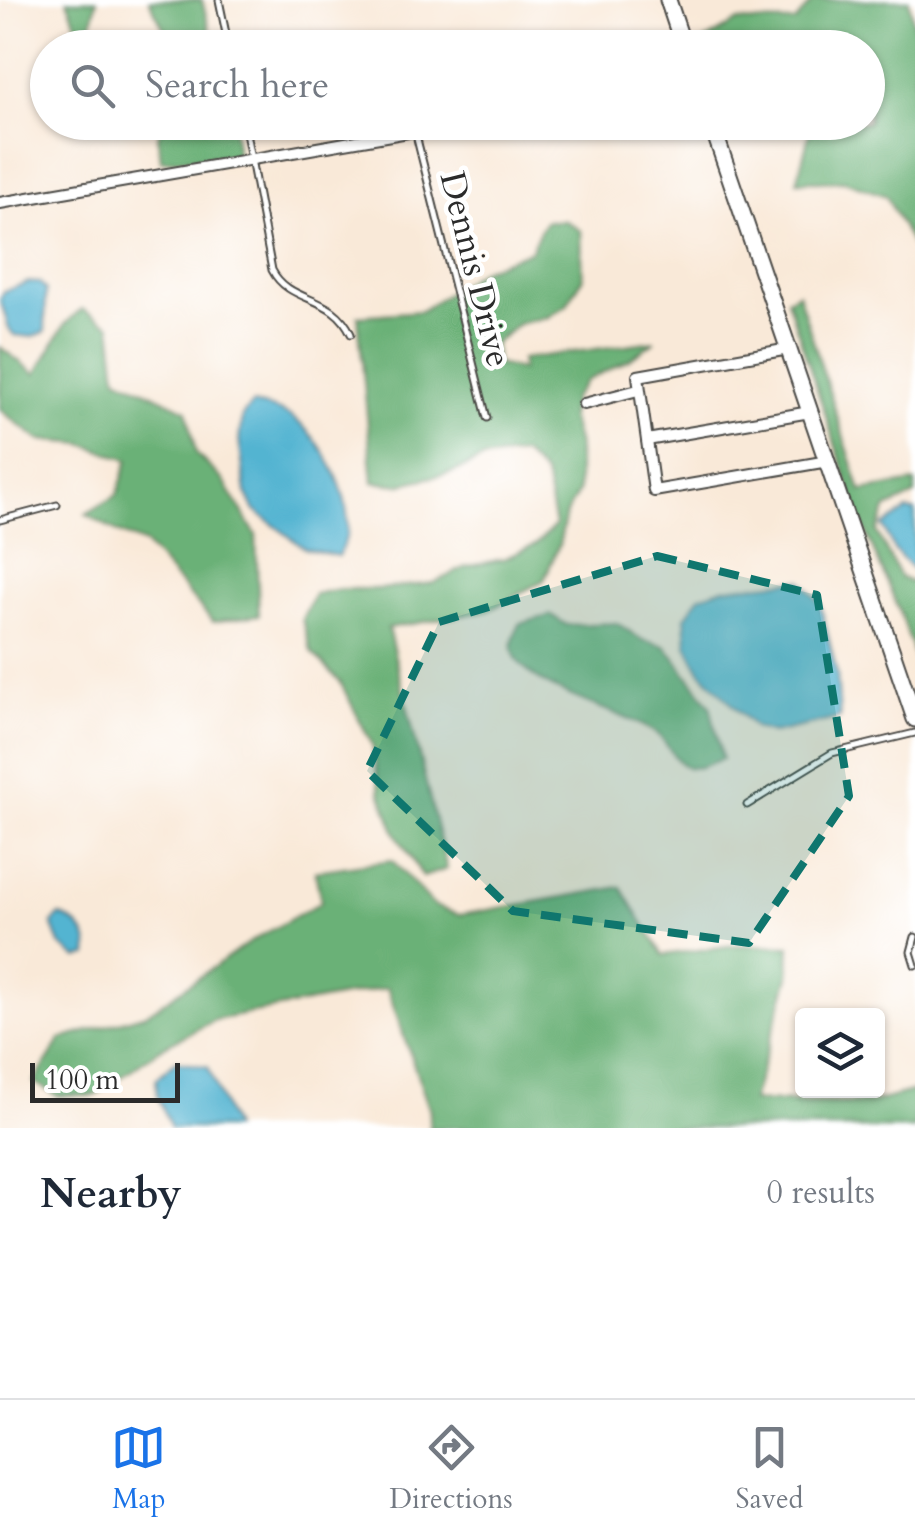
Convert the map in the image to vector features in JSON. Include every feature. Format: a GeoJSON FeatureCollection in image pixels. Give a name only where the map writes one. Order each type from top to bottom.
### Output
{"type":"FeatureCollection","features":[{"type":"Feature","properties":{"kind":"main road"},"geometry":{"type":"LineString","coordinates":[[668,0],[678,30]]}},
{"type":"Feature","properties":{"kind":"main road"},"geometry":{"type":"LineString","coordinates":[[717,140],[915,719]]}},
{"type":"Feature","properties":{"kind":"street"},"geometry":{"type":"LineString","coordinates":[[0,203],[369,140]]}},
{"type":"Feature","properties":{"kind":"street"},"geometry":{"type":"LineString","coordinates":[[789,350],[638,376],[654,491],[828,461]]}},
{"type":"Feature","properties":{"kind":"street"},"geometry":{"type":"LineString","coordinates":[[584,404],[638,390]]}},
{"type":"Feature","properties":{"kind":"street"},"geometry":{"type":"LineString","coordinates":[[647,440],[810,412]]}},
{"type":"Feature","properties":{"kind":"lane"},"geometry":{"type":"LineString","coordinates":[[219,0],[225,30]]}},
{"type":"Feature","properties":{"kind":"lane"},"geometry":{"type":"LineString","coordinates":[[247,140],[277,280],[291,291],[331,308],[351,334]]}},
{"type":"Feature","properties":{"kind":"lane","name":"Dennis Drive"},"geometry":{"type":"LineString","coordinates":[[418,140],[487,418]]}},
{"type":"Feature","properties":{"kind":"lane"},"geometry":{"type":"LineString","coordinates":[[0,520],[57,505]]}},
{"type":"Feature","properties":{"kind":"lane"},"geometry":{"type":"LineString","coordinates":[[746,805],[832,753],[915,733]]}},
{"type":"Feature","properties":{"kind":"lane"},"geometry":{"type":"LineString","coordinates":[[915,937],[911,952],[915,965]]}},
{"type":"Feature","properties":{"kind":"highlighted area"},"geometry":{"type":"Polygon","coordinates":[[[657,556],[817,595],[849,796],[749,943],[513,911],[367,771],[439,622],[657,556]]]}},
{"type":"Feature","properties":{"kind":"green space"},"geometry":{"type":"Polygon","coordinates":[[[67,0],[97,0],[90,30],[79,30],[67,0]]]}},
{"type":"Feature","properties":{"kind":"green space"},"geometry":{"type":"Polygon","coordinates":[[[149,0],[202,0],[210,30],[164,30],[149,0]]]}},
{"type":"Feature","properties":{"kind":"green space"},"geometry":{"type":"Polygon","coordinates":[[[814,0],[909,0],[915,31],[915,252],[886,196],[844,181],[797,181],[808,140],[885,140],[885,30],[723,30],[738,21],[795,22],[814,0]]]}},
{"type":"Feature","properties":{"kind":"green space"},"geometry":{"type":"Polygon","coordinates":[[[158,140],[235,140],[237,156],[161,161],[158,140]]]}},
{"type":"Feature","properties":{"kind":"green space"},"geometry":{"type":"Polygon","coordinates":[[[545,221],[566,221],[581,231],[583,278],[566,306],[548,317],[518,324],[494,344],[497,364],[522,370],[521,359],[655,341],[586,381],[573,398],[570,417],[578,445],[578,493],[566,514],[559,545],[544,580],[488,611],[388,628],[447,869],[423,877],[396,834],[380,792],[372,744],[340,682],[311,651],[302,619],[314,594],[433,583],[466,567],[503,559],[535,545],[555,526],[545,476],[523,454],[483,459],[454,472],[399,485],[373,482],[358,316],[421,311],[483,269],[530,251],[545,221]]]}},
{"type":"Feature","properties":{"kind":"green space"},"geometry":{"type":"Polygon","coordinates":[[[798,293],[861,491],[915,482],[915,495],[887,508],[877,532],[900,577],[915,584],[915,659],[903,620],[859,516],[787,299],[798,293]]]}},
{"type":"Feature","properties":{"kind":"green space"},"geometry":{"type":"Polygon","coordinates":[[[82,309],[111,325],[117,377],[187,410],[196,454],[223,480],[256,535],[259,615],[213,622],[145,544],[86,514],[117,495],[128,460],[83,444],[39,440],[0,410],[0,347],[36,374],[65,324],[82,309]]]}},
{"type":"Feature","properties":{"kind":"green space"},"geometry":{"type":"Polygon","coordinates":[[[551,615],[567,625],[617,623],[642,640],[666,646],[710,705],[722,759],[689,768],[655,732],[556,689],[523,667],[513,646],[519,624],[551,615]]]}},
{"type":"Feature","properties":{"kind":"green space"},"geometry":{"type":"Polygon","coordinates":[[[392,860],[434,906],[459,915],[621,887],[663,955],[735,945],[790,946],[789,977],[752,1101],[870,1103],[915,1091],[915,1128],[429,1128],[430,1111],[387,988],[215,1020],[161,1048],[95,1096],[57,1096],[34,1082],[61,1039],[146,1014],[250,942],[321,902],[315,871],[392,860]]]}},
{"type":"Feature","properties":{"kind":"water"},"geometry":{"type":"Polygon","coordinates":[[[29,282],[40,283],[46,290],[45,332],[32,337],[14,335],[0,299],[4,291],[29,282]]]}},
{"type":"Feature","properties":{"kind":"water"},"geometry":{"type":"Polygon","coordinates":[[[252,404],[290,416],[324,452],[345,501],[346,537],[338,556],[306,549],[255,511],[246,493],[239,440],[242,416],[252,404]]]}},
{"type":"Feature","properties":{"kind":"water"},"geometry":{"type":"Polygon","coordinates":[[[907,510],[915,511],[915,572],[894,550],[883,526],[907,510]]]}},
{"type":"Feature","properties":{"kind":"water"},"geometry":{"type":"Polygon","coordinates":[[[801,580],[820,603],[837,674],[840,718],[773,733],[755,728],[700,671],[687,645],[685,617],[700,596],[723,588],[801,580]]]}},
{"type":"Feature","properties":{"kind":"water"},"geometry":{"type":"Polygon","coordinates":[[[60,915],[82,930],[88,942],[88,956],[77,958],[60,945],[52,923],[60,915]]]}},
{"type":"Feature","properties":{"kind":"water"},"geometry":{"type":"Polygon","coordinates":[[[176,1061],[208,1067],[233,1128],[171,1128],[157,1095],[156,1079],[176,1061]]]}}]}
